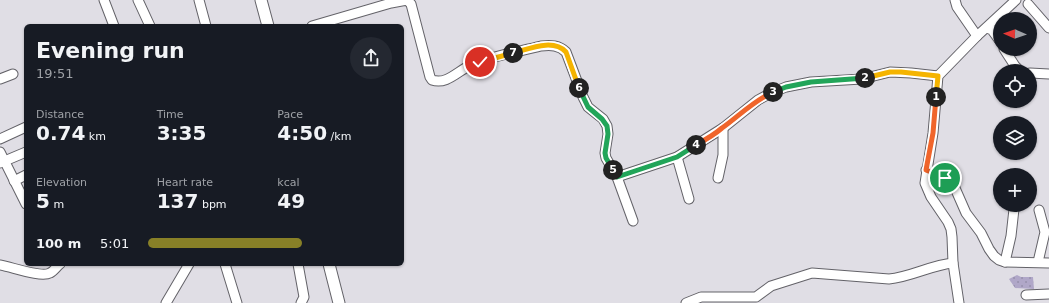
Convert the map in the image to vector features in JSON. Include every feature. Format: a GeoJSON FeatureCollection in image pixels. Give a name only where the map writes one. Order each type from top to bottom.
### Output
{"type":"FeatureCollection","features":[{"type":"Feature","properties":{"kind":"main road"},"geometry":{"type":"LineString","coordinates":[[261,0],[267,24]]}},
{"type":"Feature","properties":{"kind":"main road"},"geometry":{"type":"LineString","coordinates":[[330,266],[339,303]]}},
{"type":"Feature","properties":{"kind":"street"},"geometry":{"type":"LineString","coordinates":[[104,0],[113,24]]}},
{"type":"Feature","properties":{"kind":"street"},"geometry":{"type":"LineString","coordinates":[[138,0],[149,24]]}},
{"type":"Feature","properties":{"kind":"street"},"geometry":{"type":"LineString","coordinates":[[199,0],[205,24]]}},
{"type":"Feature","properties":{"kind":"street"},"geometry":{"type":"LineString","coordinates":[[318,24],[390,2],[406,0],[411,4],[430,77],[432,80],[437,82],[452,77],[468,66],[489,59],[540,46],[549,45],[562,48],[566,52],[582,97],[588,107],[602,119],[607,126],[608,134],[605,153],[606,158],[617,177],[633,221]]}},
{"type":"Feature","properties":{"kind":"street"},"geometry":{"type":"LineString","coordinates":[[955,0],[957,7],[977,36]]}},
{"type":"Feature","properties":{"kind":"street"},"geometry":{"type":"LineString","coordinates":[[959,303],[953,263],[951,229],[931,197],[925,183],[933,133],[938,76],[977,36],[1015,1],[1032,2],[1049,28]]}},
{"type":"Feature","properties":{"kind":"street"},"geometry":{"type":"LineString","coordinates":[[987,28],[993,31]]}},
{"type":"Feature","properties":{"kind":"street"},"geometry":{"type":"LineString","coordinates":[[617,177],[677,157],[723,128],[758,100],[771,92],[786,87],[811,82],[862,79],[890,72],[938,76]]}},
{"type":"Feature","properties":{"kind":"street"},"geometry":{"type":"LineString","coordinates":[[1037,73],[1049,74]]}},
{"type":"Feature","properties":{"kind":"street"},"geometry":{"type":"LineString","coordinates":[[0,79],[13,74]]}},
{"type":"Feature","properties":{"kind":"street"},"geometry":{"type":"LineString","coordinates":[[0,139],[24,128]]}},
{"type":"Feature","properties":{"kind":"street"},"geometry":{"type":"LineString","coordinates":[[718,178],[723,155],[723,128]]}},
{"type":"Feature","properties":{"kind":"street"},"geometry":{"type":"LineString","coordinates":[[0,152],[2,162],[24,200]]}},
{"type":"Feature","properties":{"kind":"street"},"geometry":{"type":"LineString","coordinates":[[2,162],[24,153]]}},
{"type":"Feature","properties":{"kind":"street"},"geometry":{"type":"LineString","coordinates":[[677,157],[689,199]]}},
{"type":"Feature","properties":{"kind":"street"},"geometry":{"type":"LineString","coordinates":[[926,170],[940,175],[949,181],[955,188],[966,213],[981,233],[989,249],[999,260],[1005,262],[1049,263]]}},
{"type":"Feature","properties":{"kind":"street"},"geometry":{"type":"LineString","coordinates":[[14,181],[24,176]]}},
{"type":"Feature","properties":{"kind":"street"},"geometry":{"type":"LineString","coordinates":[[1038,262],[1045,232],[1039,210]]}},
{"type":"Feature","properties":{"kind":"street"},"geometry":{"type":"LineString","coordinates":[[1005,262],[1011,236],[1014,212]]}},
{"type":"Feature","properties":{"kind":"street"},"geometry":{"type":"LineString","coordinates":[[686,303],[701,298],[756,297],[771,286],[812,273],[889,279],[902,278],[944,264],[953,263]]}},
{"type":"Feature","properties":{"kind":"street"},"geometry":{"type":"LineString","coordinates":[[0,265],[45,274],[49,273],[57,266]]}},
{"type":"Feature","properties":{"kind":"street"},"geometry":{"type":"LineString","coordinates":[[166,303],[188,266]]}},
{"type":"Feature","properties":{"kind":"street"},"geometry":{"type":"LineString","coordinates":[[226,266],[237,303]]}},
{"type":"Feature","properties":{"kind":"street"},"geometry":{"type":"LineString","coordinates":[[298,266],[304,297],[301,303]]}},
{"type":"Feature","properties":{"kind":"street"},"geometry":{"type":"LineString","coordinates":[[1026,295],[1049,294]]}},
{"type":"Feature","properties":{"kind":"shaded area"},"geometry":{"type":"Polygon","coordinates":[[[1017,275],[1021,277],[1033,277],[1034,289],[1015,288],[1009,279],[1017,275]]]}},
{"type":"Feature","properties":{"kind":"route"},"geometry":{"type":"LineString","coordinates":[[480,62],[540,46],[549,45],[562,48],[566,52],[582,97],[588,107],[602,119],[607,126],[608,134],[605,153],[606,158],[617,177],[677,157],[723,128],[758,100],[771,92],[786,87],[811,82],[862,79],[890,72],[938,76],[933,133],[926,170],[945,178]]}}]}
